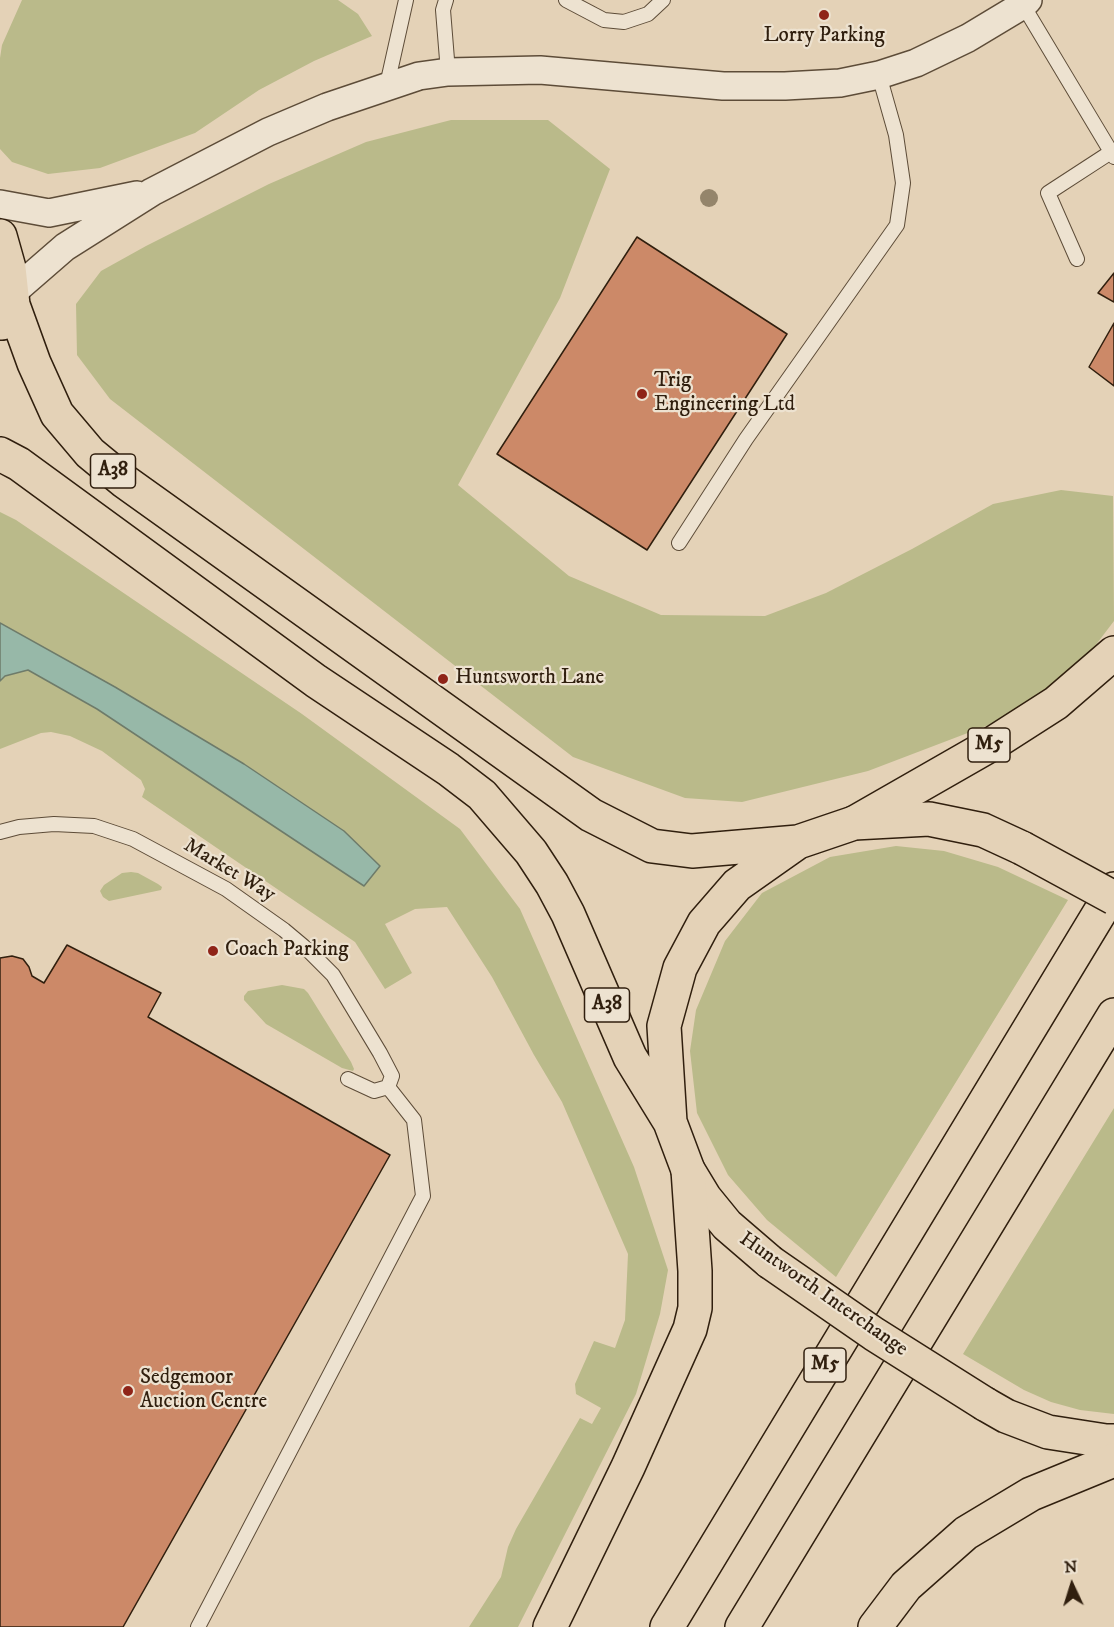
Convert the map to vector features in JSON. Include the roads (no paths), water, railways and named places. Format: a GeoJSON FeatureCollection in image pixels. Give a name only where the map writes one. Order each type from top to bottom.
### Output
{"type":"FeatureCollection","features":[{"type":"Feature","properties":{"kind":"main road","name":"A38"},"geometry":{"type":"LineString","coordinates":[[0,236],[9,268],[8,308],[57,414],[90,453],[124,481],[591,815],[652,846],[692,851],[798,842]]}},
{"type":"Feature","properties":{"kind":"main road","name":"A38"},"geometry":{"type":"LineString","coordinates":[[0,454],[19,464],[316,681],[448,769],[482,795],[531,852],[552,884],[568,914],[630,1057],[670,1122]]}},
{"type":"Feature","properties":{"kind":"main road","name":"M5"},"geometry":{"type":"LineString","coordinates":[[854,823],[992,744],[1056,703],[1114,653]]}},
{"type":"Feature","properties":{"kind":"main road","name":"Huntworth Interchange"},"geometry":{"type":"LineString","coordinates":[[1114,898],[1022,848],[983,830],[929,819],[854,823],[798,842],[737,885],[704,923],[680,968],[664,1026],[670,1122],[688,1170],[705,1198],[727,1225],[770,1262],[874,1334],[1006,1416],[1048,1432],[1106,1442],[1114,1441]]}},
{"type":"Feature","properties":{"kind":"main road","name":"M5"},"geometry":{"type":"LineString","coordinates":[[668,1627],[1114,890]]}},
{"type":"Feature","properties":{"kind":"main road"},"geometry":{"type":"LineString","coordinates":[[742,1627],[1114,1015]]}},
{"type":"Feature","properties":{"kind":"main road"},"geometry":{"type":"LineString","coordinates":[[550,1627],[633,1457],[690,1329],[695,1308],[695,1271],[688,1170]]}},
{"type":"Feature","properties":{"kind":"main road"},"geometry":{"type":"LineString","coordinates":[[875,1627],[906,1586],[966,1533],[1031,1494],[1114,1460]]}},
{"type":"Feature","properties":{"kind":"street"},"geometry":{"type":"LineString","coordinates":[[8,308],[65,247],[152,192],[268,132],[387,85],[419,76],[448,72],[540,70],[723,86],[840,83],[879,75],[916,63],[968,38],[1025,3]]}},
{"type":"Feature","properties":{"kind":"street"},"geometry":{"type":"LineString","coordinates":[[0,204],[49,213],[152,192]]}},
{"type":"Feature","properties":{"kind":"lane"},"geometry":{"type":"LineString","coordinates":[[387,85],[406,0]]}},
{"type":"Feature","properties":{"kind":"lane"},"geometry":{"type":"LineString","coordinates":[[446,0],[443,10],[448,72]]}},
{"type":"Feature","properties":{"kind":"lane"},"geometry":{"type":"LineString","coordinates":[[566,0],[604,20],[624,22],[648,14],[663,0]]}},
{"type":"Feature","properties":{"kind":"lane"},"geometry":{"type":"LineString","coordinates":[[1025,3],[1112,154],[1048,193],[1077,259]]}},
{"type":"Feature","properties":{"kind":"lane"},"geometry":{"type":"LineString","coordinates":[[679,543],[746,439],[897,225],[903,183],[896,135],[879,75]]}},
{"type":"Feature","properties":{"kind":"lane","name":"Market Way"},"geometry":{"type":"LineString","coordinates":[[0,832],[19,826],[54,824],[94,826],[133,839],[226,889],[284,930],[333,975],[392,1076],[388,1087]]}},
{"type":"Feature","properties":{"kind":"lane"},"geometry":{"type":"LineString","coordinates":[[198,1627],[423,1196],[414,1120],[388,1087],[374,1091],[348,1079]]}},
{"type":"Feature","properties":{"kind":"place","name":"Lorry Parking"},"geometry":{"type":"Point","coordinates":[824,15]}},
{"type":"Feature","properties":{"kind":"place","name":"Trig Engineering Ltd"},"geometry":{"type":"Point","coordinates":[642,394]}},
{"type":"Feature","properties":{"kind":"place","name":"Huntsworth Lane"},"geometry":{"type":"Point","coordinates":[443,679]}},
{"type":"Feature","properties":{"kind":"place","name":"Coach Parking"},"geometry":{"type":"Point","coordinates":[213,951]}},
{"type":"Feature","properties":{"kind":"place","name":"Sedgemoor Auction Centre"},"geometry":{"type":"Point","coordinates":[128,1391]}}]}
